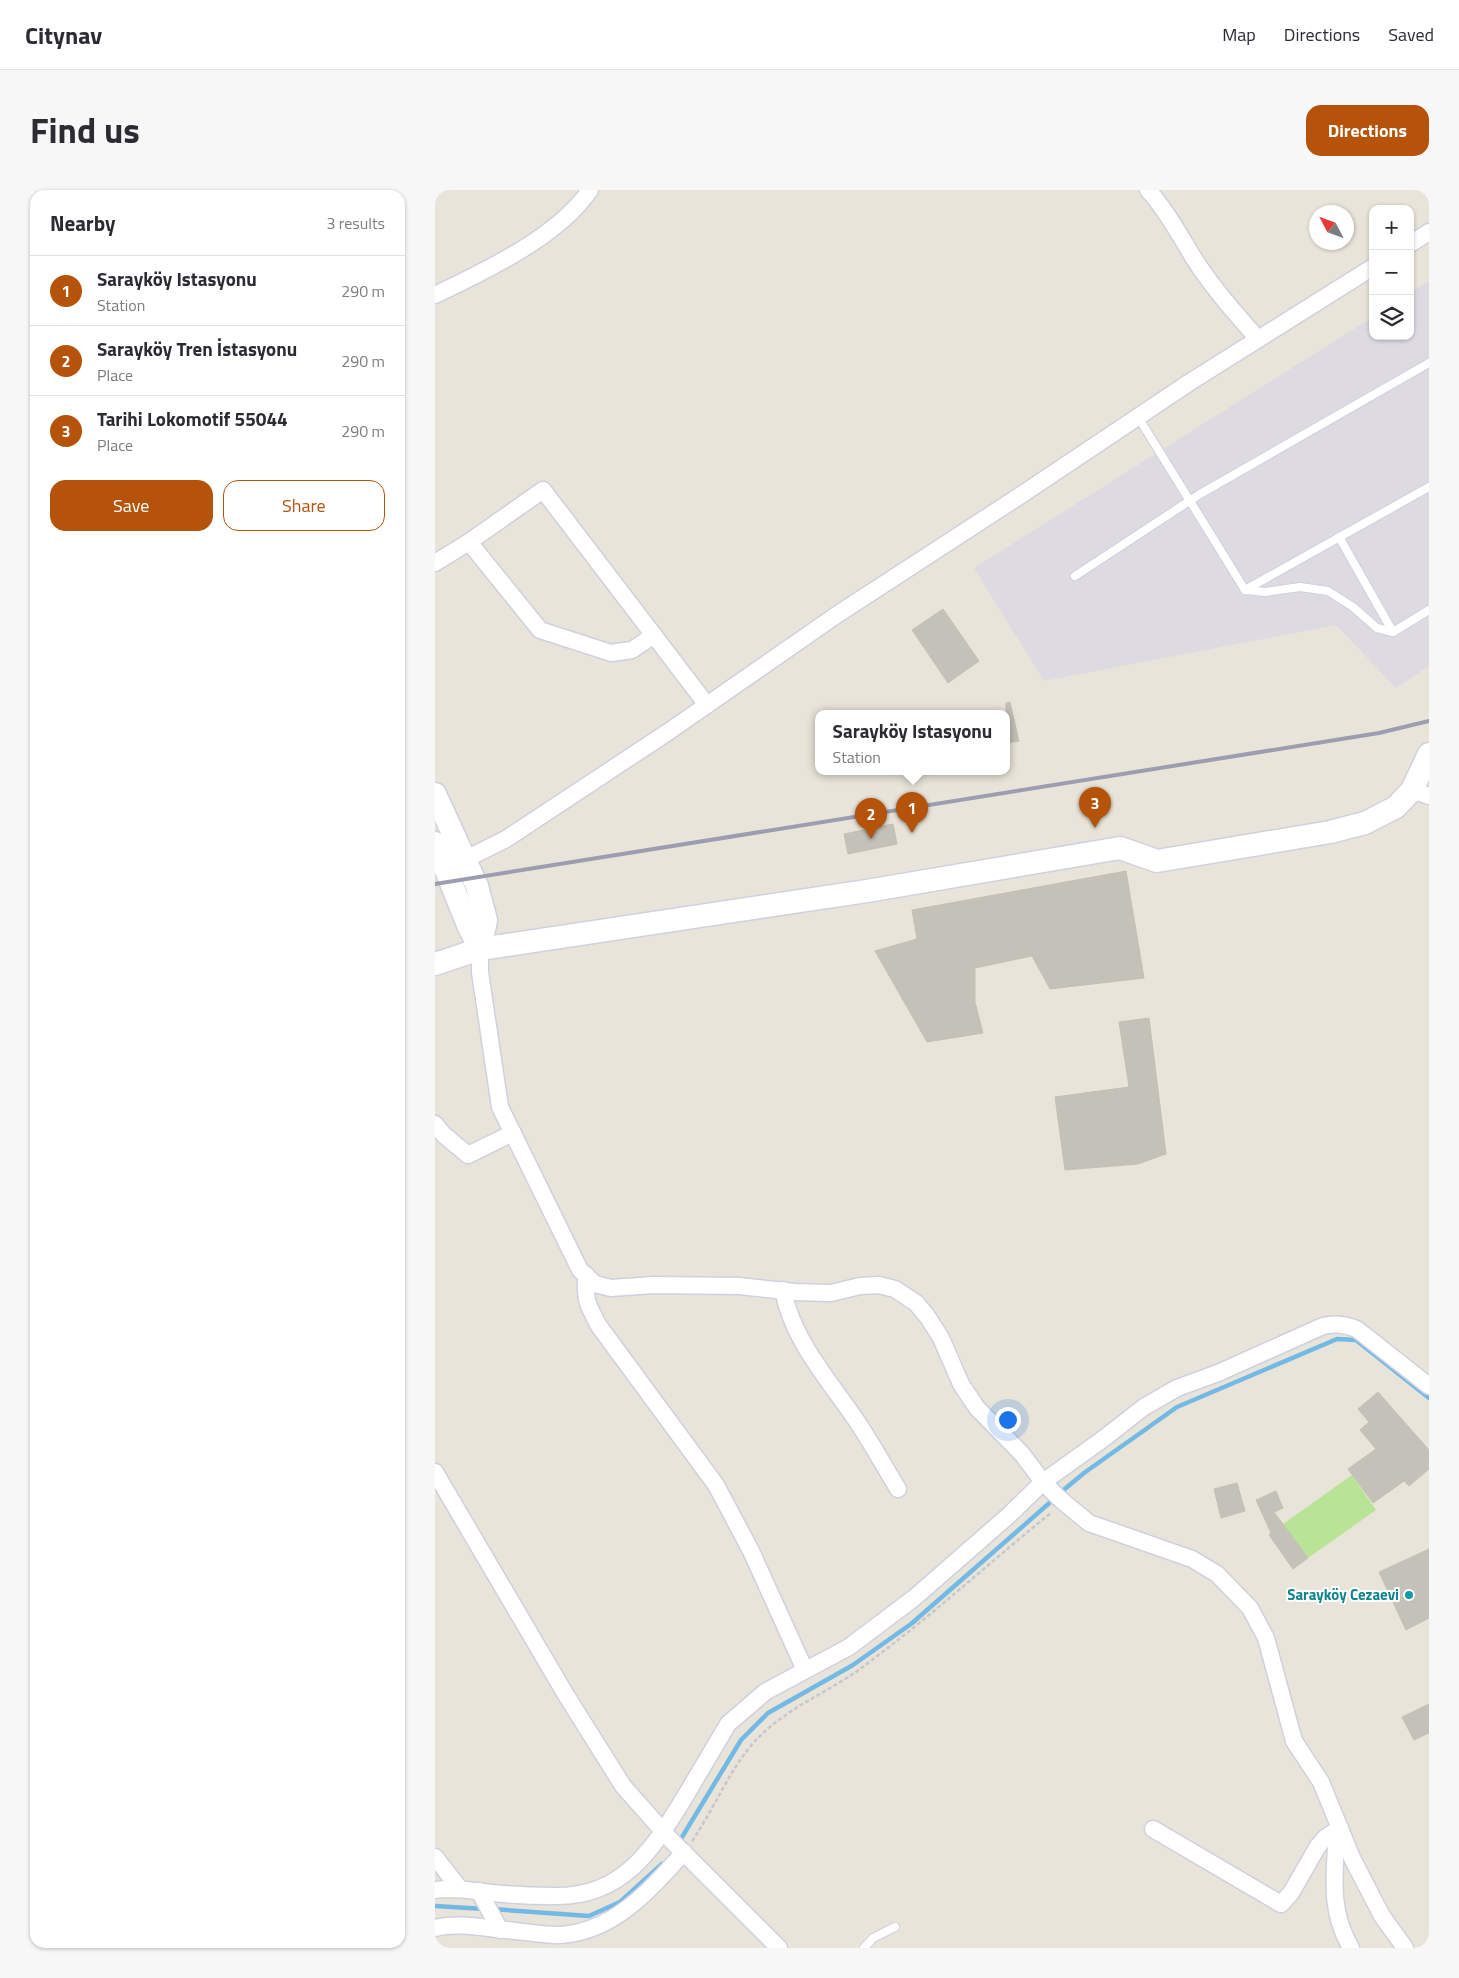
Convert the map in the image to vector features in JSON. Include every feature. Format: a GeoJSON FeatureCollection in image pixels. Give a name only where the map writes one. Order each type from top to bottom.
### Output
{"type":"FeatureCollection","features":[{"type":"Feature","properties":{"kind":"street"},"geometry":{"type":"LineString","coordinates":[[435,295],[499,264],[514,254],[558,224],[581,202],[590,190]]}},
{"type":"Feature","properties":{"kind":"street"},"geometry":{"type":"LineString","coordinates":[[1148,190],[1174,225],[1194,258],[1217,290],[1258,339]]}},
{"type":"Feature","properties":{"kind":"street"},"geometry":{"type":"LineString","coordinates":[[1414,241],[1429,232]]}},
{"type":"Feature","properties":{"kind":"street"},"geometry":{"type":"LineString","coordinates":[[448,864],[506,839],[707,705],[839,614],[1258,339],[1369,270]]}},
{"type":"Feature","properties":{"kind":"street"},"geometry":{"type":"LineString","coordinates":[[435,563],[469,542],[543,490],[707,705]]}},
{"type":"Feature","properties":{"kind":"street"},"geometry":{"type":"LineString","coordinates":[[469,542],[540,630],[611,653],[632,650],[654,635]]}},
{"type":"Feature","properties":{"kind":"street"},"geometry":{"type":"LineString","coordinates":[[435,964],[480,949],[867,891],[1120,848],[1157,861],[1330,832],[1365,822],[1421,793],[1429,754]]}},
{"type":"Feature","properties":{"kind":"street"},"geometry":{"type":"LineString","coordinates":[[435,794],[448,864],[467,925],[480,949],[480,972],[500,1107],[580,1270],[595,1284],[611,1288],[653,1285],[739,1286],[831,1293],[860,1286],[879,1285],[895,1288],[916,1303],[941,1338],[961,1384],[977,1408],[1022,1454],[1061,1501],[1089,1523],[1193,1559],[1217,1574],[1250,1608],[1266,1638],[1294,1741],[1321,1782],[1339,1829],[1382,1916],[1405,1948]]}},
{"type":"Feature","properties":{"kind":"street"},"geometry":{"type":"LineString","coordinates":[[435,843],[448,864]]}},
{"type":"Feature","properties":{"kind":"street"},"geometry":{"type":"LineString","coordinates":[[435,1124],[444,1135],[468,1155],[513,1134]]}},
{"type":"Feature","properties":{"kind":"street"},"geometry":{"type":"LineString","coordinates":[[586,1276],[585,1297],[592,1314],[716,1485],[751,1551],[805,1670]]}},
{"type":"Feature","properties":{"kind":"street"},"geometry":{"type":"LineString","coordinates":[[783,1290],[786,1310],[794,1328],[858,1422],[898,1489]]}},
{"type":"Feature","properties":{"kind":"street"},"geometry":{"type":"LineString","coordinates":[[435,1890],[460,1889],[483,1897],[569,1897],[598,1889],[617,1880],[642,1860],[666,1835],[728,1724],[765,1692],[849,1647],[914,1598],[1008,1516],[1144,1406],[1177,1388],[1218,1373],[1329,1324],[1343,1324],[1358,1330],[1429,1386]]}},
{"type":"Feature","properties":{"kind":"street"},"geometry":{"type":"LineString","coordinates":[[435,1472],[566,1695],[623,1786],[666,1835],[779,1948]]}},
{"type":"Feature","properties":{"kind":"street"},"geometry":{"type":"LineString","coordinates":[[1153,1828],[1281,1904],[1291,1893],[1318,1846],[1325,1838],[1339,1829]]}},
{"type":"Feature","properties":{"kind":"street"},"geometry":{"type":"LineString","coordinates":[[1339,1829],[1333,1892],[1338,1921],[1351,1948]]}},
{"type":"Feature","properties":{"kind":"street"},"geometry":{"type":"LineString","coordinates":[[435,1928],[455,1925],[498,1925],[560,1935],[599,1926],[634,1904],[658,1882],[683,1851]]}},
{"type":"Feature","properties":{"kind":"street"},"geometry":{"type":"LineString","coordinates":[[435,1857],[460,1889]]}},
{"type":"Feature","properties":{"kind":"street"},"geometry":{"type":"LineString","coordinates":[[483,1897],[498,1925]]}},
{"type":"Feature","properties":{"kind":"lane"},"geometry":{"type":"LineString","coordinates":[[1075,576],[1190,501],[1429,363]]}},
{"type":"Feature","properties":{"kind":"lane"},"geometry":{"type":"LineString","coordinates":[[1138,417],[1245,590]]}},
{"type":"Feature","properties":{"kind":"lane"},"geometry":{"type":"LineString","coordinates":[[1245,590],[1429,487]]}},
{"type":"Feature","properties":{"kind":"lane"},"geometry":{"type":"LineString","coordinates":[[1339,537],[1393,632]]}},
{"type":"Feature","properties":{"kind":"lane"},"geometry":{"type":"LineString","coordinates":[[1245,590],[1265,592],[1300,587],[1328,591],[1353,607],[1377,628],[1393,632],[1429,610]]}},
{"type":"Feature","properties":{"kind":"lane"},"geometry":{"type":"LineString","coordinates":[[864,1948],[873,1938],[895,1927]]}},
{"type":"Feature","properties":{"kind":"path"},"geometry":{"type":"LineString","coordinates":[[683,1851],[706,1820],[744,1755],[769,1727],[863,1668],[936,1610],[1061,1501]]}},
{"type":"Feature","properties":{"kind":"shaded area"},"geometry":{"type":"Polygon","coordinates":[[[1429,281],[1429,666],[1396,688],[1336,625],[1044,681],[974,568],[1369,320],[1369,340],[1414,340],[1414,290],[1429,281]]]}},
{"type":"Feature","properties":{"kind":"green space"},"geometry":{"type":"Polygon","coordinates":[[[1352,1475],[1376,1510],[1308,1558],[1283,1524],[1352,1475]]]}},
{"type":"Feature","properties":{"kind":"building"},"geometry":{"type":"Polygon","coordinates":[[[943,609],[979,661],[948,683],[912,630],[943,609]]]}},
{"type":"Feature","properties":{"kind":"building"},"geometry":{"type":"Polygon","coordinates":[[[1010,702],[1019,741],[1010,742],[1010,710],[1006,710],[1006,703],[1010,702]]]}},
{"type":"Feature","properties":{"kind":"building"},"geometry":{"type":"Polygon","coordinates":[[[893,824],[897,844],[848,854],[844,834],[893,824]]]}},
{"type":"Feature","properties":{"kind":"building"},"geometry":{"type":"Polygon","coordinates":[[[1126,871],[1144,978],[1050,989],[1032,956],[975,968],[975,1002],[983,1033],[927,1042],[875,951],[917,939],[912,910],[1126,871]]]}},
{"type":"Feature","properties":{"kind":"building"},"geometry":{"type":"Polygon","coordinates":[[[1149,1018],[1166,1154],[1138,1164],[1065,1170],[1055,1097],[1129,1087],[1119,1022],[1149,1018]]]}},
{"type":"Feature","properties":{"kind":"building"},"geometry":{"type":"Polygon","coordinates":[[[1378,1392],[1429,1450],[1429,1469],[1409,1486],[1404,1481],[1373,1503],[1348,1469],[1376,1449],[1360,1430],[1369,1422],[1358,1409],[1378,1392]]]}},
{"type":"Feature","properties":{"kind":"building"},"geometry":{"type":"Polygon","coordinates":[[[1237,1483],[1245,1511],[1221,1518],[1214,1489],[1237,1483]]]}},
{"type":"Feature","properties":{"kind":"building"},"geometry":{"type":"Polygon","coordinates":[[[1276,1491],[1283,1508],[1274,1512],[1308,1558],[1293,1569],[1269,1535],[1271,1533],[1256,1500],[1276,1491]]]}},
{"type":"Feature","properties":{"kind":"building","name":"Sarayköy Cezaevi"},"geometry":{"type":"Polygon","coordinates":[[[1429,1549],[1429,1618],[1406,1630],[1379,1572],[1429,1549]]]}},
{"type":"Feature","properties":{"kind":"building"},"geometry":{"type":"Polygon","coordinates":[[[1429,1704],[1429,1733],[1414,1740],[1402,1717],[1429,1704]]]}},
{"type":"Feature","properties":{"kind":"waterway"},"geometry":{"type":"LineString","coordinates":[[1060,1493],[1084,1473],[1177,1407],[1337,1339],[1356,1340],[1429,1398]]}},
{"type":"Feature","properties":{"kind":"waterway"},"geometry":{"type":"LineString","coordinates":[[679,1842],[741,1740],[768,1713],[853,1665],[911,1624],[1054,1499]]}},
{"type":"Feature","properties":{"kind":"waterway"},"geometry":{"type":"LineString","coordinates":[[492,1909],[589,1916],[620,1902],[662,1864]]}},
{"type":"Feature","properties":{"kind":"waterway"},"geometry":{"type":"LineString","coordinates":[[435,1906],[485,1909]]}},
{"type":"Feature","properties":{"kind":"railway"},"geometry":{"type":"LineString","coordinates":[[435,884],[1379,733],[1429,721]]}},
{"type":"Feature","properties":{"kind":"place","name":"Tarihi Lokomotif 55044"},"geometry":{"type":"Point","coordinates":[1095,828]}},
{"type":"Feature","properties":{"kind":"place","name":"Sarayköy Istasyonu"},"geometry":{"type":"Point","coordinates":[912,833]}},
{"type":"Feature","properties":{"kind":"place","name":"Sarayköy Tren İstasyonu"},"geometry":{"type":"Point","coordinates":[871,839]}},
{"type":"Feature","properties":{"kind":"place","name":"Sarayköy Cezaevi"},"geometry":{"type":"Point","coordinates":[1409,1595]}}]}
